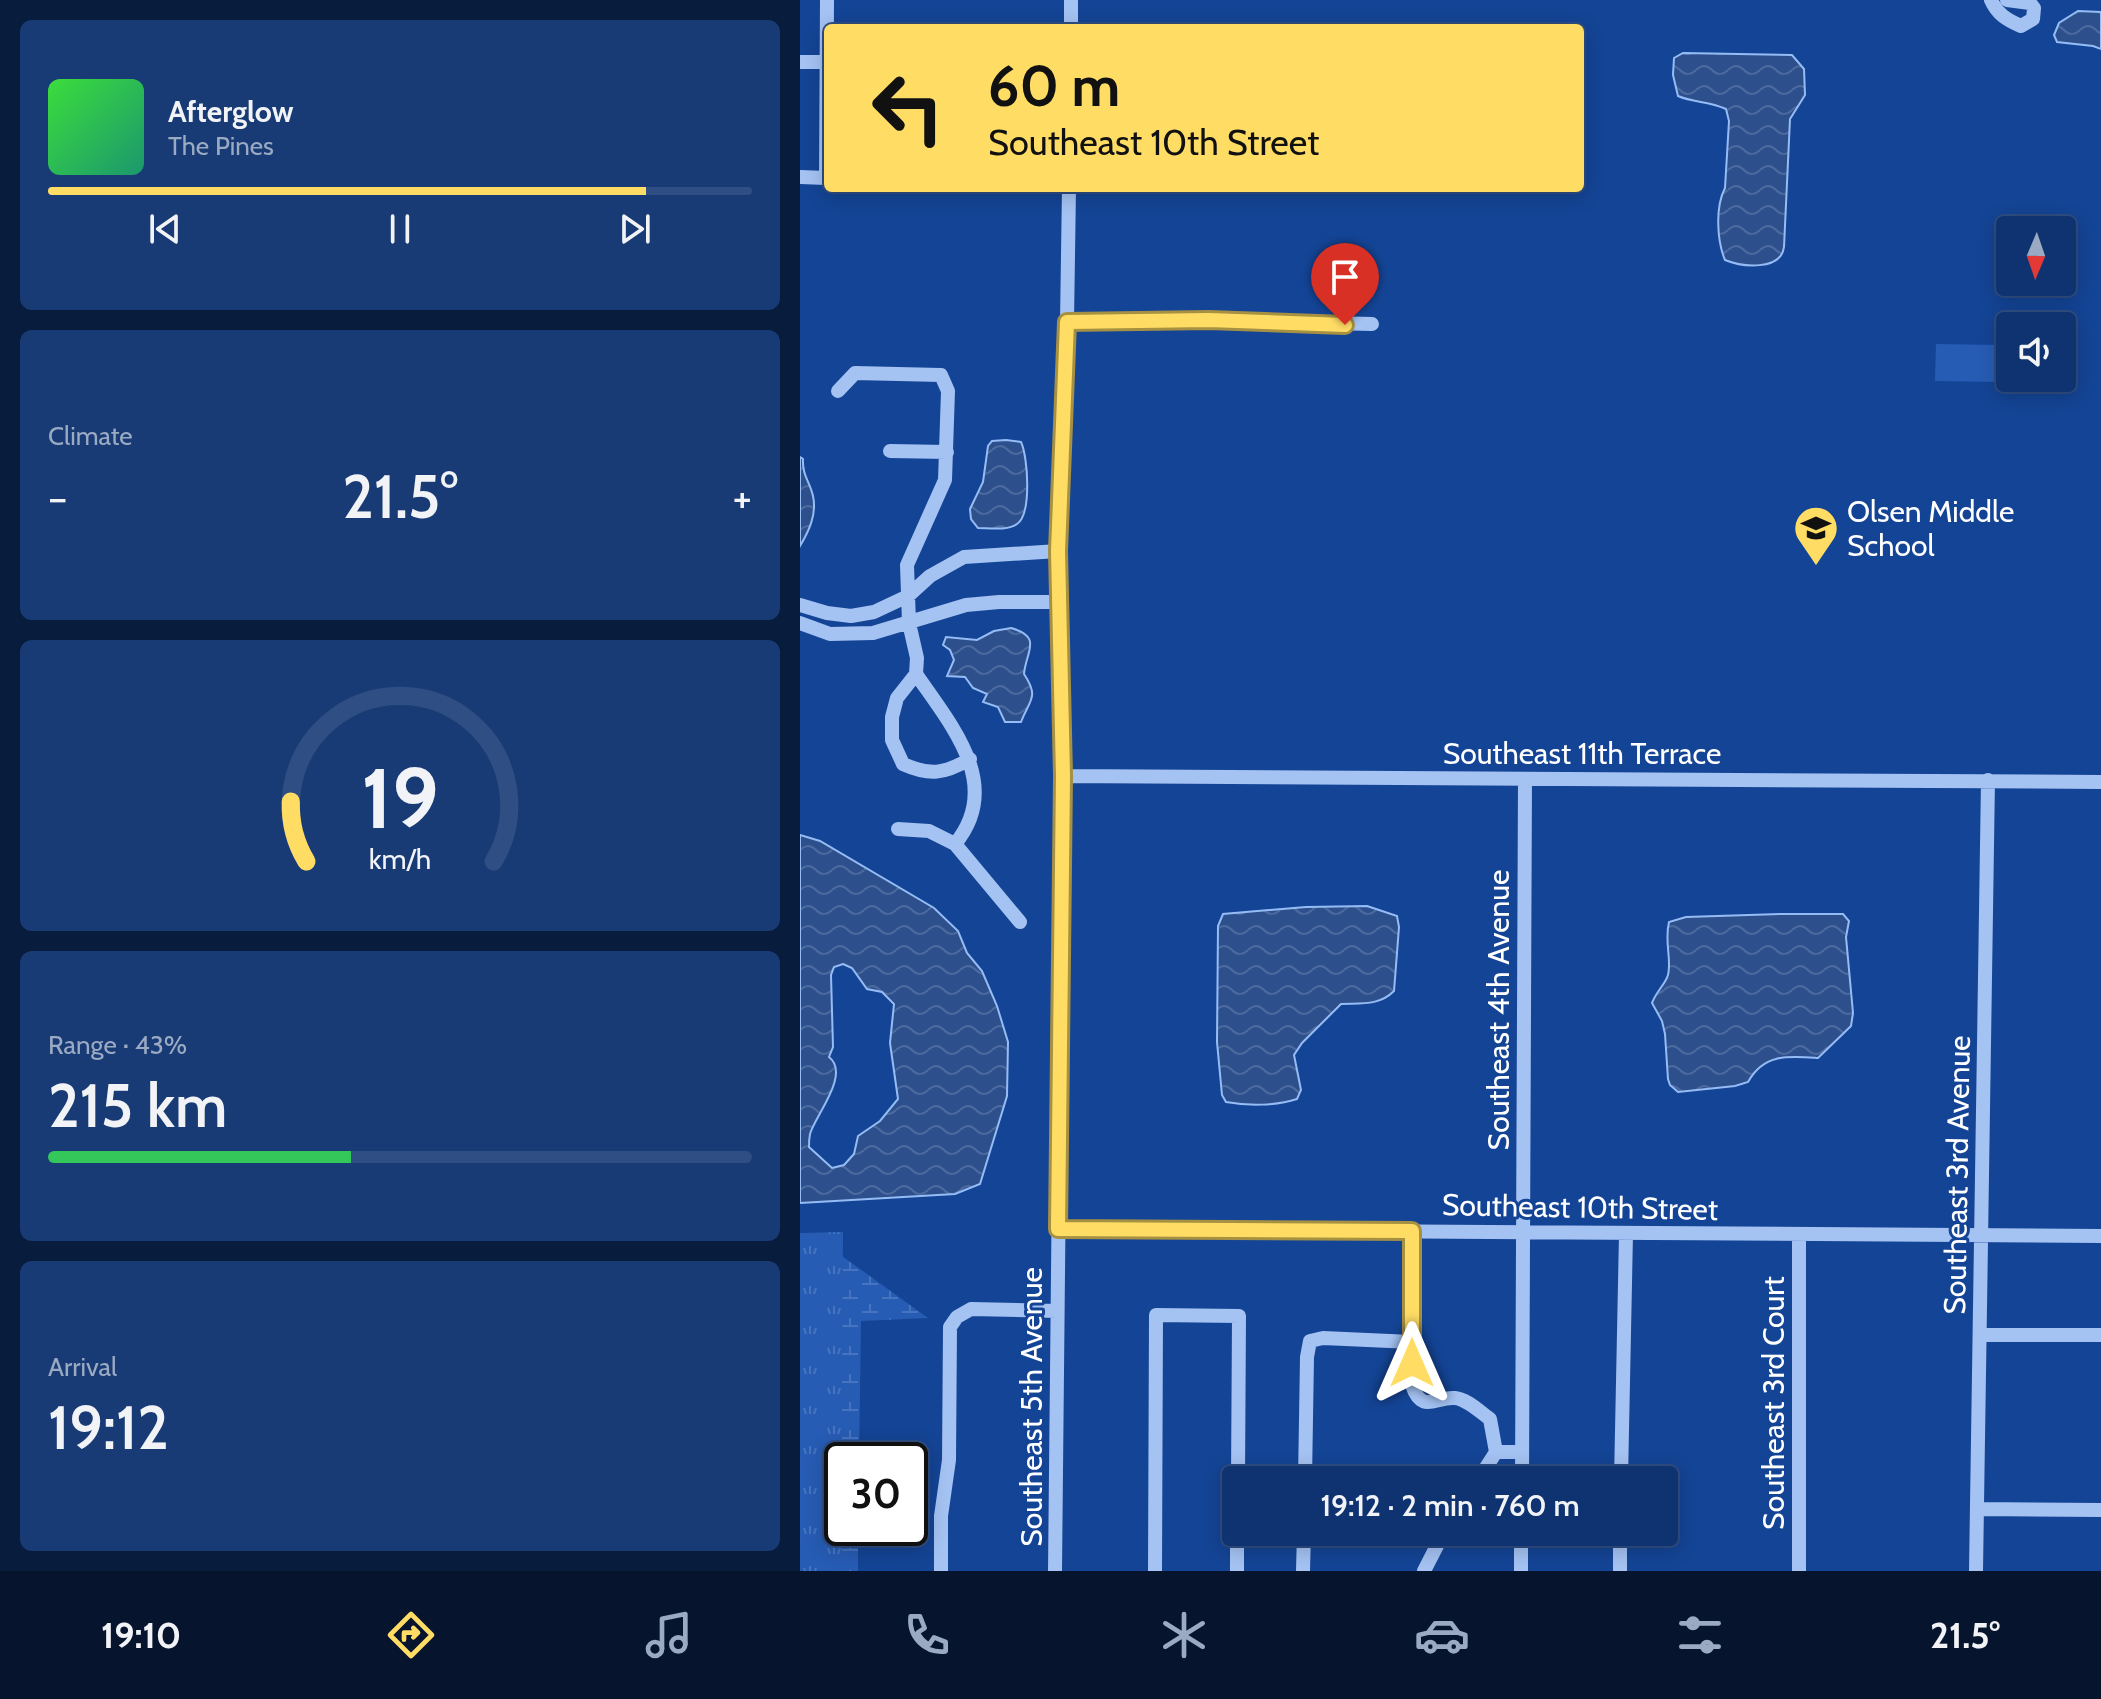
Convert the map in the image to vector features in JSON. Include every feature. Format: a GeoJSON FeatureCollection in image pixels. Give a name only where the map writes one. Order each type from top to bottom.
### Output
{"type":"FeatureCollection","features":[{"type":"Feature","properties":{"kind":"street"},"geometry":{"type":"LineString","coordinates":[[827,0],[827,24]]}},
{"type":"Feature","properties":{"kind":"street"},"geometry":{"type":"LineString","coordinates":[[1071,0],[1071,24]]}},
{"type":"Feature","properties":{"kind":"street"},"geometry":{"type":"LineString","coordinates":[[1991,0],[1998,13],[2021,26],[2029,23],[2034,8],[2027,0],[2007,0]]}},
{"type":"Feature","properties":{"kind":"street"},"geometry":{"type":"LineString","coordinates":[[800,62],[824,62]]}},
{"type":"Feature","properties":{"kind":"street"},"geometry":{"type":"LineString","coordinates":[[800,177],[824,178]]}},
{"type":"Feature","properties":{"kind":"street","name":"Southeast 5th Avenue"},"geometry":{"type":"LineString","coordinates":[[1055,1571],[1063,776],[1058,551],[1069,192]]}},
{"type":"Feature","properties":{"kind":"street"},"geometry":{"type":"LineString","coordinates":[[1067,322],[1209,320],[1372,324]]}},
{"type":"Feature","properties":{"kind":"street"},"geometry":{"type":"LineString","coordinates":[[838,391],[855,373],[941,375],[948,391],[945,480],[907,565],[909,623],[917,658],[916,674],[897,698],[892,717],[892,740],[903,764],[923,773],[950,770],[970,759]]}},
{"type":"Feature","properties":{"kind":"street"},"geometry":{"type":"LineString","coordinates":[[890,451],[947,452]]}},
{"type":"Feature","properties":{"kind":"street"},"geometry":{"type":"LineString","coordinates":[[800,605],[851,616],[874,612],[908,596],[930,576],[964,557],[1058,551]]}},
{"type":"Feature","properties":{"kind":"street"},"geometry":{"type":"LineString","coordinates":[[800,623],[830,634],[873,633],[966,605],[1059,602]]}},
{"type":"Feature","properties":{"kind":"street"},"geometry":{"type":"LineString","coordinates":[[916,674],[954,729],[970,759],[976,791],[970,827],[955,844]]}},
{"type":"Feature","properties":{"kind":"street","name":"Southeast 11th Terrace"},"geometry":{"type":"LineString","coordinates":[[1063,776],[2101,782]]}},
{"type":"Feature","properties":{"kind":"street","name":"Southeast 4th Avenue"},"geometry":{"type":"LineString","coordinates":[[1522,1466],[1525,779]]}},
{"type":"Feature","properties":{"kind":"street","name":"Southeast 3rd Avenue"},"geometry":{"type":"LineString","coordinates":[[1976,1571],[1988,780]]}},
{"type":"Feature","properties":{"kind":"street"},"geometry":{"type":"LineString","coordinates":[[898,829],[929,831],[955,844],[1020,922]]}},
{"type":"Feature","properties":{"kind":"street","name":"Southeast 10th Street"},"geometry":{"type":"LineString","coordinates":[[1058,1229],[2101,1236]]}},
{"type":"Feature","properties":{"kind":"street"},"geometry":{"type":"LineString","coordinates":[[1412,1231],[1412,1385],[1415,1395],[1424,1402],[1453,1397],[1460,1399],[1490,1419],[1496,1452],[1487,1466]]}},
{"type":"Feature","properties":{"kind":"street"},"geometry":{"type":"LineString","coordinates":[[1621,1466],[1626,1234]]}},
{"type":"Feature","properties":{"kind":"street","name":"Southeast 3rd Court"},"geometry":{"type":"LineString","coordinates":[[1799,1235],[1799,1571]]}},
{"type":"Feature","properties":{"kind":"street"},"geometry":{"type":"LineString","coordinates":[[941,1571],[941,1516],[949,1460],[950,1327],[957,1317],[971,1309],[1057,1311]]}},
{"type":"Feature","properties":{"kind":"street"},"geometry":{"type":"LineString","coordinates":[[1155,1571],[1156,1315],[1239,1316],[1238,1466]]}},
{"type":"Feature","properties":{"kind":"street"},"geometry":{"type":"LineString","coordinates":[[1981,1335],[2101,1335]]}},
{"type":"Feature","properties":{"kind":"street"},"geometry":{"type":"LineString","coordinates":[[1305,1466],[1310,1341],[1323,1338],[1412,1342]]}},
{"type":"Feature","properties":{"kind":"street"},"geometry":{"type":"LineString","coordinates":[[1496,1452],[1522,1452]]}},
{"type":"Feature","properties":{"kind":"street"},"geometry":{"type":"LineString","coordinates":[[1978,1509],[2101,1510]]}},
{"type":"Feature","properties":{"kind":"street"},"geometry":{"type":"LineString","coordinates":[[1237,1546],[1237,1571]]}},
{"type":"Feature","properties":{"kind":"street"},"geometry":{"type":"LineString","coordinates":[[1303,1571],[1304,1546]]}},
{"type":"Feature","properties":{"kind":"street"},"geometry":{"type":"LineString","coordinates":[[1424,1571],[1437,1546]]}},
{"type":"Feature","properties":{"kind":"street"},"geometry":{"type":"LineString","coordinates":[[1521,1546],[1521,1571]]}},
{"type":"Feature","properties":{"kind":"street"},"geometry":{"type":"LineString","coordinates":[[1620,1546],[1620,1571]]}},
{"type":"Feature","properties":{"kind":"green space"},"geometry":{"type":"Polygon","coordinates":[[[1936,344],[1996,345],[1996,382],[1935,381],[1936,344]]]}},
{"type":"Feature","properties":{"kind":"green space"},"geometry":{"type":"Polygon","coordinates":[[[843,1232],[842,1442],[824,1442],[824,1546],[841,1546],[841,1571],[800,1571],[800,1233],[843,1232]]]}},
{"type":"Feature","properties":{"kind":"green space"},"geometry":{"type":"Polygon","coordinates":[[[800,1233],[810,1233],[928,1318],[861,1321],[859,1442],[824,1442],[824,1546],[858,1546],[858,1571],[800,1571],[800,1233]]]}},
{"type":"Feature","properties":{"kind":"water"},"geometry":{"type":"Polygon","coordinates":[[[2078,11],[2101,12],[2101,49],[2057,42],[2054,35],[2059,23],[2078,11]]]}},
{"type":"Feature","properties":{"kind":"water"},"geometry":{"type":"Polygon","coordinates":[[[1683,53],[1792,55],[1804,69],[1805,95],[1790,119],[1784,247],[1781,255],[1768,264],[1750,265],[1725,260],[1718,214],[1725,188],[1729,121],[1726,109],[1678,96],[1673,75],[1674,58],[1683,53]]]}},
{"type":"Feature","properties":{"kind":"water"},"geometry":{"type":"Polygon","coordinates":[[[992,441],[1021,442],[1023,449],[1027,472],[1025,509],[1017,524],[1009,528],[978,528],[971,519],[970,509],[983,482],[988,446],[992,441]]]}},
{"type":"Feature","properties":{"kind":"water"},"geometry":{"type":"Polygon","coordinates":[[[800,457],[812,491],[814,509],[800,546],[800,457]]]}},
{"type":"Feature","properties":{"kind":"water"},"geometry":{"type":"Polygon","coordinates":[[[1011,628],[1030,640],[1024,674],[1032,694],[1021,722],[1005,722],[998,707],[983,702],[987,694],[973,688],[965,677],[947,676],[954,660],[950,650],[943,645],[946,637],[977,640],[994,631],[1011,628]]]}},
{"type":"Feature","properties":{"kind":"water"},"geometry":{"type":"Polygon","coordinates":[[[800,835],[820,841],[934,908],[958,931],[967,953],[982,971],[1008,1042],[1007,1096],[980,1184],[955,1194],[800,1203],[800,835]],[[843,964],[834,967],[831,975],[833,1047],[829,1057],[835,1064],[836,1074],[830,1095],[809,1139],[809,1147],[832,1168],[844,1165],[854,1154],[858,1136],[880,1121],[898,1099],[890,1043],[894,1004],[882,992],[867,989],[852,968],[843,964]]]}},
{"type":"Feature","properties":{"kind":"water"},"geometry":{"type":"Polygon","coordinates":[[[1367,906],[1397,916],[1399,927],[1394,991],[1376,1001],[1341,1004],[1302,1043],[1294,1055],[1301,1090],[1297,1099],[1262,1105],[1226,1102],[1222,1095],[1217,1042],[1218,926],[1223,914],[1367,906]]]}},
{"type":"Feature","properties":{"kind":"water"},"geometry":{"type":"Polygon","coordinates":[[[1843,914],[1849,921],[1846,937],[1853,1013],[1851,1026],[1818,1058],[1778,1058],[1762,1066],[1748,1082],[1678,1092],[1668,1079],[1665,1034],[1652,1003],[1668,975],[1669,922],[1686,917],[1843,914]]]}},
{"type":"Feature","properties":{"kind":"place","name":"Olsen Middle School"},"geometry":{"type":"Point","coordinates":[1816,567]}},
{"type":"Feature","properties":{"kind":"route"},"geometry":{"type":"LineString","coordinates":[[1345,325],[1209,320],[1067,322],[1058,551],[1063,776],[1058,1229],[1412,1231],[1412,1363]]}}]}
